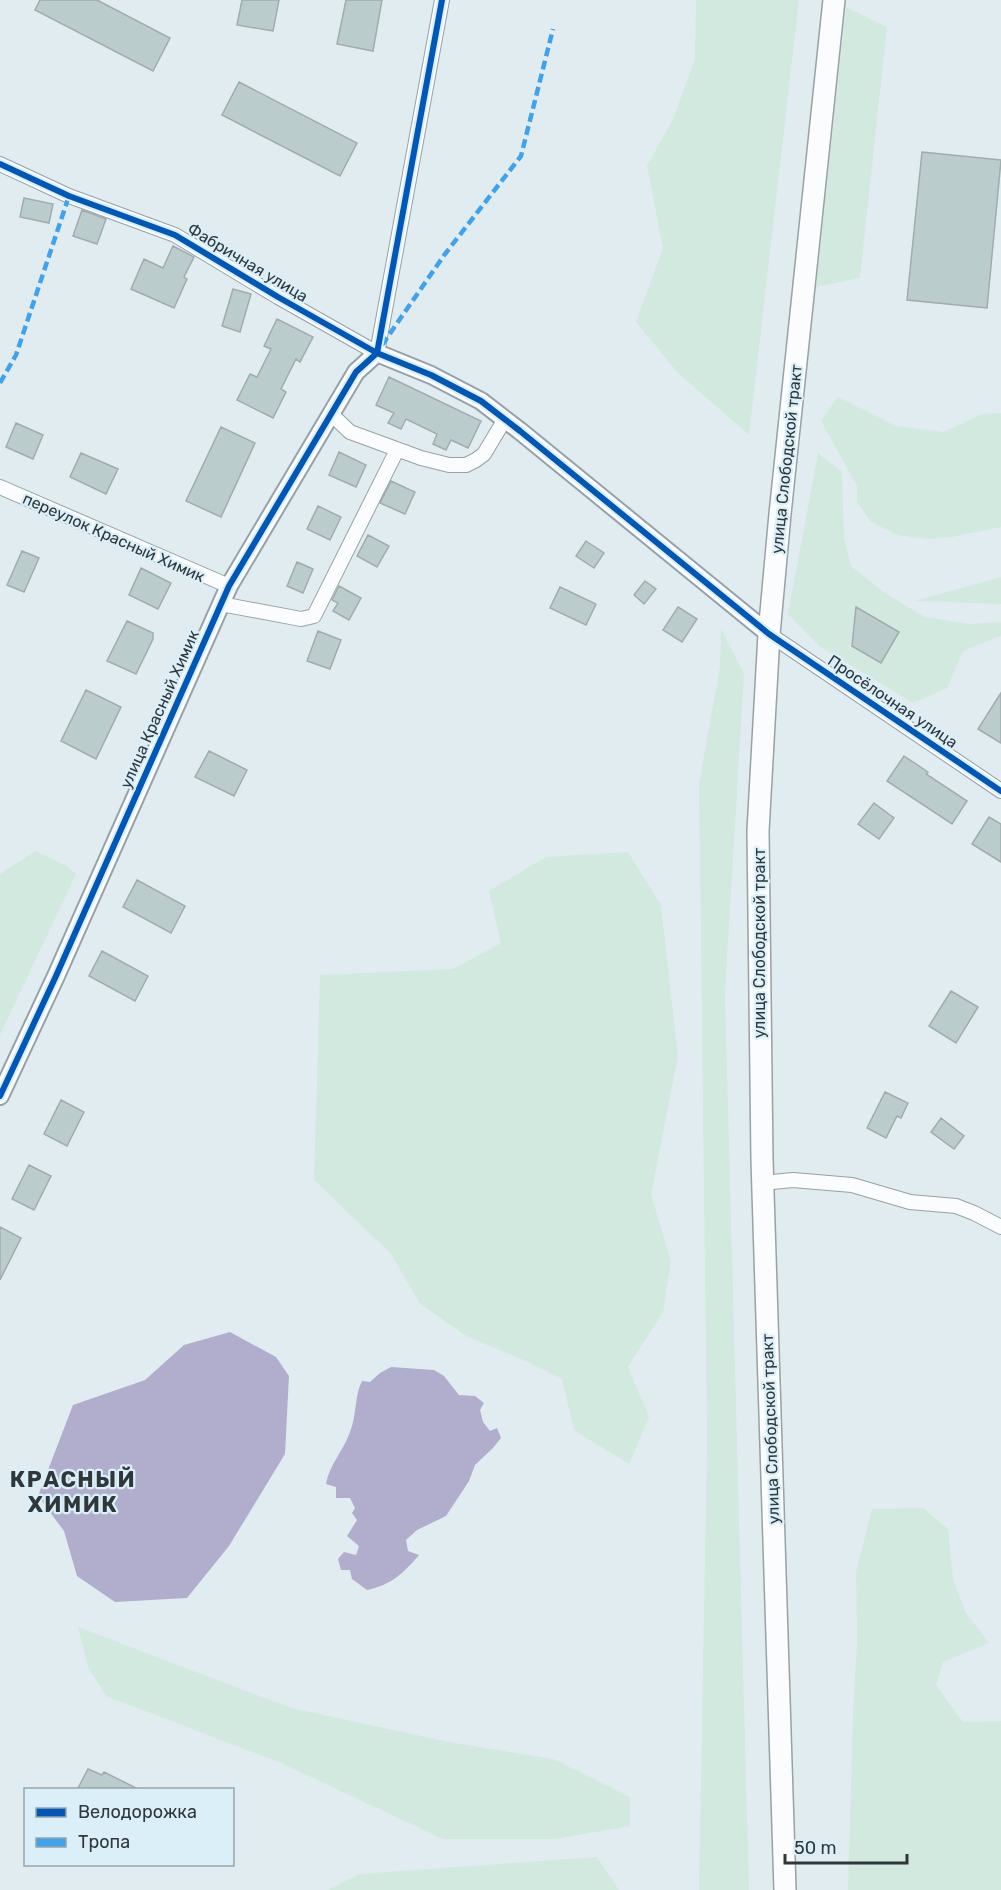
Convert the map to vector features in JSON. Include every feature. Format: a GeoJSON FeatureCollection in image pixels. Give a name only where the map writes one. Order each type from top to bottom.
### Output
{"type":"FeatureCollection","features":[{"type":"Feature","properties":{"kind":"main road","name":"улица Слободской тракт"},"geometry":{"type":"LineString","coordinates":[[786,1890],[762,1183],[758,831],[769,634],[834,0]]}},
{"type":"Feature","properties":{"kind":"street"},"geometry":{"type":"LineString","coordinates":[[442,0],[377,353],[431,375],[481,401],[769,634]]}},
{"type":"Feature","properties":{"kind":"street","name":"Фабричная улица"},"geometry":{"type":"LineString","coordinates":[[0,164],[69,196],[175,234],[278,297],[377,353]]}},
{"type":"Feature","properties":{"kind":"street","name":"улица Красный Химик"},"geometry":{"type":"LineString","coordinates":[[0,1096],[56,976],[229,586],[356,372],[377,353]]}},
{"type":"Feature","properties":{"kind":"street"},"geometry":{"type":"LineString","coordinates":[[331,414],[350,432],[421,458],[449,465],[466,465],[484,454],[505,419]]}},
{"type":"Feature","properties":{"kind":"street"},"geometry":{"type":"LineString","coordinates":[[221,604],[301,619],[311,618],[316,613],[397,450]]}},
{"type":"Feature","properties":{"kind":"street","name":"переулок Красный Химик"},"geometry":{"type":"LineString","coordinates":[[0,487],[229,586]]}},
{"type":"Feature","properties":{"kind":"street","name":"Просёлочная улица"},"geometry":{"type":"LineString","coordinates":[[769,634],[1001,790]]}},
{"type":"Feature","properties":{"kind":"street"},"geometry":{"type":"LineString","coordinates":[[762,1183],[793,1180],[852,1185],[910,1202],[956,1206],[1001,1227]]}},
{"type":"Feature","properties":{"kind":"green space"},"geometry":{"type":"Polygon","coordinates":[[[696,0],[799,0],[749,435],[678,373],[636,322],[663,248],[647,166],[673,119],[695,59],[696,0]]]}},
{"type":"Feature","properties":{"kind":"green space"},"geometry":{"type":"Polygon","coordinates":[[[846,7],[887,27],[860,278],[816,287],[846,7]]]}},
{"type":"Feature","properties":{"kind":"green space"},"geometry":{"type":"Polygon","coordinates":[[[838,397],[896,426],[944,432],[982,414],[1001,413],[1001,527],[952,537],[928,539],[897,535],[871,522],[857,502],[857,486],[821,421],[838,397]]]}},
{"type":"Feature","properties":{"kind":"green space"},"geometry":{"type":"Polygon","coordinates":[[[818,453],[842,472],[844,537],[851,566],[885,593],[925,617],[971,624],[1001,622],[1001,636],[963,651],[947,688],[913,703],[819,646],[788,614],[818,453]]]}},
{"type":"Feature","properties":{"kind":"green space"},"geometry":{"type":"Polygon","coordinates":[[[1001,577],[1001,604],[915,601],[1001,577]]]}},
{"type":"Feature","properties":{"kind":"green space"},"geometry":{"type":"Polygon","coordinates":[[[721,629],[744,674],[725,994],[749,1890],[699,1890],[707,1442],[699,783],[720,667],[721,629]]]}},
{"type":"Feature","properties":{"kind":"green space"},"geometry":{"type":"Polygon","coordinates":[[[35,851],[67,866],[76,874],[0,1035],[0,874],[35,851]]]}},
{"type":"Feature","properties":{"kind":"green space"},"geometry":{"type":"Polygon","coordinates":[[[628,852],[661,905],[678,1056],[651,1195],[671,1261],[663,1312],[628,1367],[649,1417],[629,1464],[574,1430],[562,1379],[468,1337],[420,1304],[391,1254],[314,1180],[320,975],[453,969],[501,943],[489,891],[546,857],[628,852]]]}},
{"type":"Feature","properties":{"kind":"green space"},"geometry":{"type":"Polygon","coordinates":[[[923,1508],[948,1529],[953,1579],[966,1613],[989,1643],[943,1662],[936,1685],[963,1722],[1001,1721],[1001,1890],[848,1890],[857,1641],[856,1572],[872,1509],[923,1508]]]}},
{"type":"Feature","properties":{"kind":"green space"},"geometry":{"type":"Polygon","coordinates":[[[78,1627],[291,1708],[449,1742],[553,1759],[630,1797],[630,1826],[556,1839],[443,1839],[281,1763],[106,1696],[88,1667],[78,1627]]]}},
{"type":"Feature","properties":{"kind":"green space"},"geometry":{"type":"Polygon","coordinates":[[[597,1857],[619,1890],[328,1890],[359,1874],[597,1857]]]}},
{"type":"Feature","properties":{"kind":"shaded area"},"geometry":{"type":"Polygon","coordinates":[[[230,1332],[276,1357],[289,1376],[285,1454],[229,1546],[187,1598],[115,1602],[77,1576],[64,1531],[38,1496],[73,1405],[145,1380],[184,1345],[230,1332]]]}},
{"type":"Feature","properties":{"kind":"shaded area"},"geometry":{"type":"Polygon","coordinates":[[[391,1367],[434,1370],[444,1376],[459,1395],[475,1396],[484,1403],[480,1410],[483,1422],[490,1431],[497,1428],[501,1438],[475,1465],[469,1481],[446,1516],[417,1530],[406,1540],[408,1551],[419,1555],[402,1573],[376,1588],[367,1590],[352,1579],[350,1570],[341,1570],[338,1559],[344,1552],[356,1555],[359,1546],[347,1536],[357,1520],[352,1513],[355,1508],[350,1498],[336,1498],[336,1487],[326,1484],[330,1470],[350,1432],[362,1381],[370,1382],[391,1367]]]}},
{"type":"Feature","properties":{"kind":"building"},"geometry":{"type":"Polygon","coordinates":[[[40,0],[97,0],[170,38],[153,71],[35,10],[40,0]]]}},
{"type":"Feature","properties":{"kind":"building"},"geometry":{"type":"Polygon","coordinates":[[[242,0],[279,0],[273,31],[237,25],[242,0]]]}},
{"type":"Feature","properties":{"kind":"building"},"geometry":{"type":"Polygon","coordinates":[[[346,0],[382,0],[373,51],[337,44],[346,0]]]}},
{"type":"Feature","properties":{"kind":"building"},"geometry":{"type":"Polygon","coordinates":[[[239,82],[357,143],[340,176],[222,115],[239,82]]]}},
{"type":"Feature","properties":{"kind":"building"},"geometry":{"type":"Polygon","coordinates":[[[922,152],[1001,160],[987,308],[907,300],[922,152]]]}},
{"type":"Feature","properties":{"kind":"building"},"geometry":{"type":"Polygon","coordinates":[[[24,198],[53,204],[49,223],[20,217],[24,198]]]}},
{"type":"Feature","properties":{"kind":"building"},"geometry":{"type":"Polygon","coordinates":[[[82,210],[106,219],[97,244],[73,236],[82,210]]]}},
{"type":"Feature","properties":{"kind":"building"},"geometry":{"type":"Polygon","coordinates":[[[173,246],[194,257],[184,277],[187,279],[174,308],[131,289],[144,259],[163,268],[173,246]]]}},
{"type":"Feature","properties":{"kind":"building"},"geometry":{"type":"Polygon","coordinates":[[[233,289],[251,294],[240,332],[222,326],[233,289]]]}},
{"type":"Feature","properties":{"kind":"building"},"geometry":{"type":"Polygon","coordinates":[[[277,319],[313,337],[300,362],[296,359],[281,389],[286,392],[273,418],[237,400],[250,374],[257,377],[271,349],[264,346],[277,319]]]}},
{"type":"Feature","properties":{"kind":"building"},"geometry":{"type":"Polygon","coordinates":[[[389,377],[481,421],[468,448],[451,440],[446,450],[433,444],[437,434],[406,419],[401,429],[388,423],[394,413],[376,405],[389,377]]]}},
{"type":"Feature","properties":{"kind":"building"},"geometry":{"type":"Polygon","coordinates":[[[16,423],[43,435],[33,459],[6,447],[16,423]]]}},
{"type":"Feature","properties":{"kind":"building"},"geometry":{"type":"Polygon","coordinates":[[[221,427],[255,443],[221,517],[186,501],[221,427]]]}},
{"type":"Feature","properties":{"kind":"building"},"geometry":{"type":"Polygon","coordinates":[[[339,452],[366,465],[356,487],[329,475],[339,452]]]}},
{"type":"Feature","properties":{"kind":"building"},"geometry":{"type":"Polygon","coordinates":[[[81,453],[118,469],[106,494],[70,477],[81,453]]]}},
{"type":"Feature","properties":{"kind":"building"},"geometry":{"type":"Polygon","coordinates":[[[391,481],[415,492],[405,514],[380,503],[391,481]]]}},
{"type":"Feature","properties":{"kind":"building"},"geometry":{"type":"Polygon","coordinates":[[[318,506],[341,517],[330,540],[307,529],[318,506]]]}},
{"type":"Feature","properties":{"kind":"building"},"geometry":{"type":"Polygon","coordinates":[[[368,535],[389,546],[377,567],[357,556],[368,535]]]}},
{"type":"Feature","properties":{"kind":"building"},"geometry":{"type":"Polygon","coordinates":[[[586,541],[604,553],[594,568],[576,556],[586,541]]]}},
{"type":"Feature","properties":{"kind":"building"},"geometry":{"type":"Polygon","coordinates":[[[22,551],[39,558],[24,592],[7,585],[22,551]]]}},
{"type":"Feature","properties":{"kind":"building"},"geometry":{"type":"Polygon","coordinates":[[[297,562],[313,569],[303,593],[287,586],[297,562]]]}},
{"type":"Feature","properties":{"kind":"building"},"geometry":{"type":"Polygon","coordinates":[[[141,568],[171,583],[158,609],[129,595],[141,568]]]}},
{"type":"Feature","properties":{"kind":"building"},"geometry":{"type":"Polygon","coordinates":[[[645,581],[656,589],[644,604],[634,595],[645,581]]]}},
{"type":"Feature","properties":{"kind":"building"},"geometry":{"type":"Polygon","coordinates":[[[339,586],[361,598],[349,620],[333,611],[338,603],[332,600],[339,586]]]}},
{"type":"Feature","properties":{"kind":"building"},"geometry":{"type":"Polygon","coordinates":[[[560,587],[596,604],[586,625],[550,608],[560,587]]]}},
{"type":"Feature","properties":{"kind":"building"},"geometry":{"type":"Polygon","coordinates":[[[678,607],[697,619],[682,642],[663,630],[678,607]]]}},
{"type":"Feature","properties":{"kind":"building"},"geometry":{"type":"Polygon","coordinates":[[[856,607],[899,632],[881,663],[852,646],[856,607]]]}},
{"type":"Feature","properties":{"kind":"building"},"geometry":{"type":"Polygon","coordinates":[[[127,621],[153,633],[153,639],[136,674],[107,661],[127,621]]]}},
{"type":"Feature","properties":{"kind":"building"},"geometry":{"type":"Polygon","coordinates":[[[318,631],[341,640],[330,669],[307,661],[318,631]]]}},
{"type":"Feature","properties":{"kind":"building"},"geometry":{"type":"Polygon","coordinates":[[[86,690],[121,707],[96,759],[61,741],[86,690]]]}},
{"type":"Feature","properties":{"kind":"building"},"geometry":{"type":"Polygon","coordinates":[[[1001,693],[1001,743],[978,729],[1001,693]]]}},
{"type":"Feature","properties":{"kind":"building"},"geometry":{"type":"Polygon","coordinates":[[[209,751],[247,770],[234,796],[195,777],[209,751]]]}},
{"type":"Feature","properties":{"kind":"building"},"geometry":{"type":"Polygon","coordinates":[[[904,756],[928,772],[926,774],[967,801],[952,824],[887,781],[904,756]]]}},
{"type":"Feature","properties":{"kind":"building"},"geometry":{"type":"Polygon","coordinates":[[[874,803],[894,818],[879,839],[858,824],[874,803]]]}},
{"type":"Feature","properties":{"kind":"building"},"geometry":{"type":"Polygon","coordinates":[[[989,817],[1001,824],[1001,862],[972,844],[989,817]]]}},
{"type":"Feature","properties":{"kind":"building"},"geometry":{"type":"Polygon","coordinates":[[[137,880],[185,906],[171,933],[123,907],[137,880]]]}},
{"type":"Feature","properties":{"kind":"building"},"geometry":{"type":"Polygon","coordinates":[[[102,951],[148,976],[135,1001],[89,976],[102,951]]]}},
{"type":"Feature","properties":{"kind":"building"},"geometry":{"type":"Polygon","coordinates":[[[951,991],[978,1007],[956,1043],[929,1026],[951,991]]]}},
{"type":"Feature","properties":{"kind":"building"},"geometry":{"type":"Polygon","coordinates":[[[885,1092],[908,1103],[901,1118],[897,1116],[886,1138],[867,1128],[885,1092]]]}},
{"type":"Feature","properties":{"kind":"building"},"geometry":{"type":"Polygon","coordinates":[[[61,1100],[84,1112],[67,1146],[44,1134],[61,1100]]]}},
{"type":"Feature","properties":{"kind":"building"},"geometry":{"type":"Polygon","coordinates":[[[941,1118],[964,1136],[954,1149],[931,1132],[941,1118]]]}},
{"type":"Feature","properties":{"kind":"building"},"geometry":{"type":"Polygon","coordinates":[[[29,1165],[51,1176],[34,1210],[12,1199],[29,1165]]]}},
{"type":"Feature","properties":{"kind":"building"},"geometry":{"type":"Polygon","coordinates":[[[0,1227],[21,1238],[0,1280],[0,1227]]]}},
{"type":"Feature","properties":{"kind":"building"},"geometry":{"type":"Polygon","coordinates":[[[88,1769],[102,1775],[104,1772],[136,1788],[78,1788],[88,1769]]]}},
{"type":"Feature","properties":{"kind":"marked path"},"geometry":{"type":"LineString","coordinates":[[382,345],[445,254],[521,156],[553,29]]}},
{"type":"Feature","properties":{"kind":"marked path"},"geometry":{"type":"LineString","coordinates":[[0,383],[16,355],[69,196]]}},
{"type":"Feature","properties":{"kind":"cycle path"},"geometry":{"type":"LineString","coordinates":[[377,353],[442,0]]}},
{"type":"Feature","properties":{"kind":"cycle path"},"geometry":{"type":"LineString","coordinates":[[0,164],[69,196],[175,235],[377,353],[431,375],[481,401],[769,634],[1001,791]]}},
{"type":"Feature","properties":{"kind":"cycle path"},"geometry":{"type":"LineString","coordinates":[[0,1096],[56,976],[229,586],[356,372],[377,353]]}},
{"type":"Feature","properties":{"kind":"district","name":"КРАСНЫЙ ХИМИК"},"geometry":{"type":"Point","coordinates":[73,1492]}}]}
